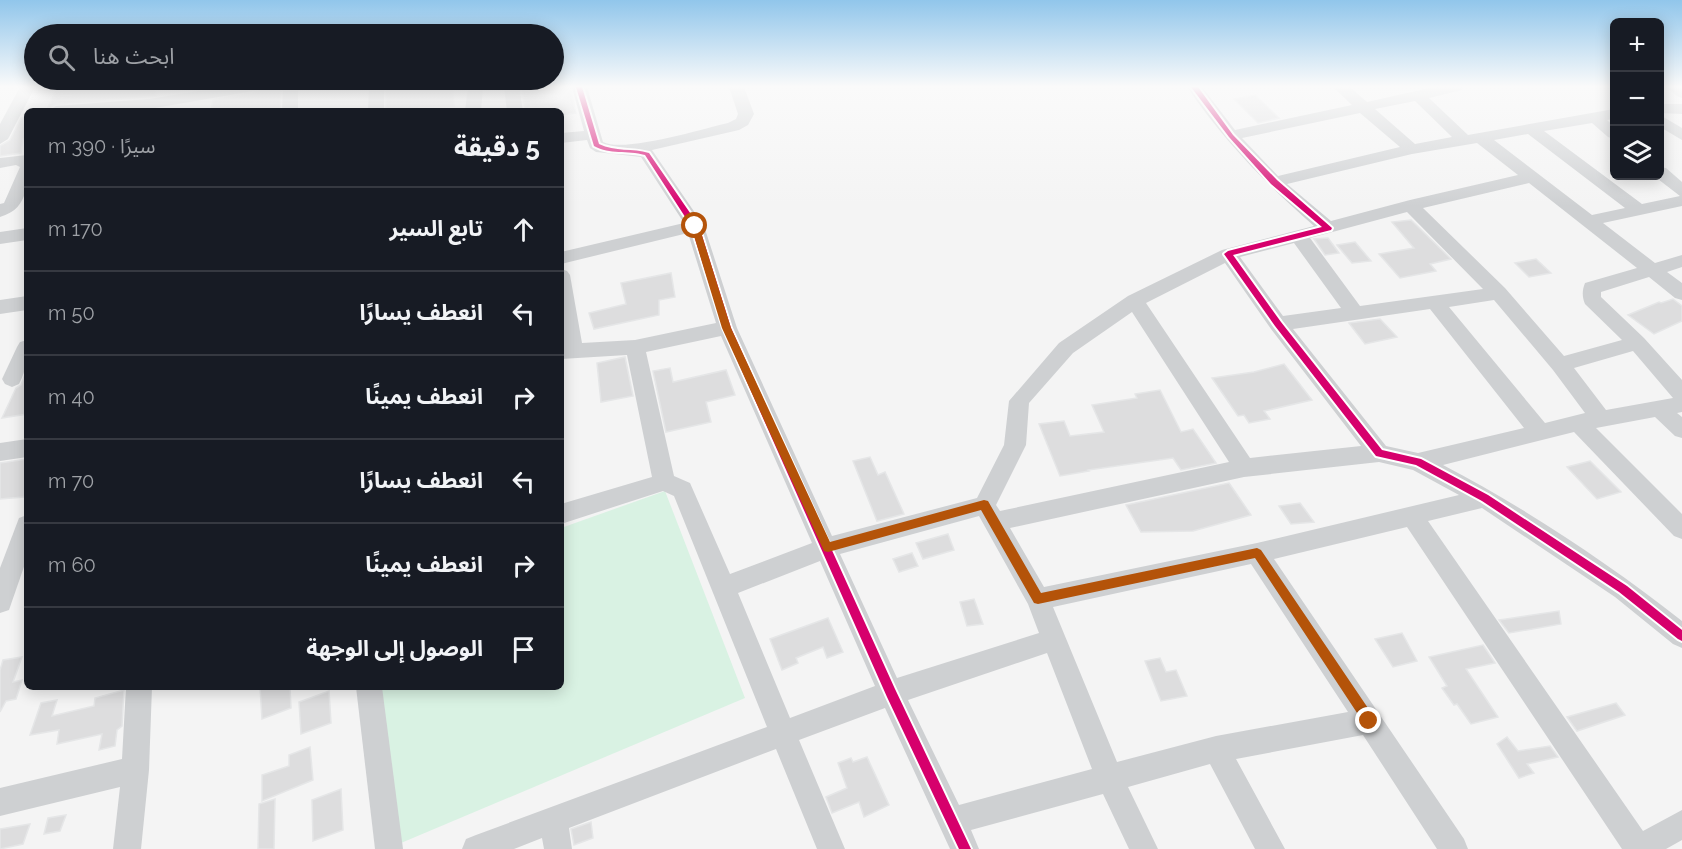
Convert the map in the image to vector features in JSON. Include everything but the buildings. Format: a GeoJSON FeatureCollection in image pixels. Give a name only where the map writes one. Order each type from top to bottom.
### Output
{"type":"FeatureCollection","features":[{"type":"Feature","properties":{"kind":"street"},"geometry":{"type":"LineString","coordinates":[[0,139],[10,127]]}},
{"type":"Feature","properties":{"kind":"street"},"geometry":{"type":"LineString","coordinates":[[591,127],[596,146],[611,152],[636,149],[734,127]]}},
{"type":"Feature","properties":{"kind":"street"},"geometry":{"type":"LineString","coordinates":[[1224,127],[1274,182],[1328,228]]}},
{"type":"Feature","properties":{"kind":"street"},"geometry":{"type":"LineString","coordinates":[[1231,136],[1277,127]]}},
{"type":"Feature","properties":{"kind":"street"},"geometry":{"type":"LineString","coordinates":[[1385,127],[1412,149]]}},
{"type":"Feature","properties":{"kind":"street"},"geometry":{"type":"LineString","coordinates":[[1458,127],[1531,177],[1682,293]]}},
{"type":"Feature","properties":{"kind":"street"},"geometry":{"type":"LineString","coordinates":[[1274,182],[1412,149],[1546,127]]}},
{"type":"Feature","properties":{"kind":"street"},"geometry":{"type":"LineString","coordinates":[[1669,127],[1682,135]]}},
{"type":"Feature","properties":{"kind":"street"},"geometry":{"type":"LineString","coordinates":[[1532,129],[1639,210]]}},
{"type":"Feature","properties":{"kind":"street"},"geometry":{"type":"LineString","coordinates":[[564,138],[593,135]]}},
{"type":"Feature","properties":{"kind":"street"},"geometry":{"type":"LineString","coordinates":[[636,149],[647,154],[659,169],[695,226],[727,328],[828,547],[891,693],[965,849]]}},
{"type":"Feature","properties":{"kind":"street"},"geometry":{"type":"LineString","coordinates":[[0,163],[24,162]]}},
{"type":"Feature","properties":{"kind":"street"},"geometry":{"type":"LineString","coordinates":[[0,211],[11,206],[24,168]]}},
{"type":"Feature","properties":{"kind":"street"},"geometry":{"type":"LineString","coordinates":[[1664,176],[1682,191]]}},
{"type":"Feature","properties":{"kind":"street"},"geometry":{"type":"LineString","coordinates":[[989,513],[1015,445],[1019,401],[1066,348],[1135,301],[1228,254],[1410,205],[1531,177]]}},
{"type":"Feature","properties":{"kind":"street"},"geometry":{"type":"LineString","coordinates":[[1588,221],[1682,201]]}},
{"type":"Feature","properties":{"kind":"street"},"geometry":{"type":"LineString","coordinates":[[1410,205],[1498,294],[1560,365],[1599,418]]}},
{"type":"Feature","properties":{"kind":"street"},"geometry":{"type":"LineString","coordinates":[[564,257],[695,226]]}},
{"type":"Feature","properties":{"kind":"street"},"geometry":{"type":"LineString","coordinates":[[0,238],[24,234]]}},
{"type":"Feature","properties":{"kind":"street"},"geometry":{"type":"LineString","coordinates":[[1299,236],[1354,312]]}},
{"type":"Feature","properties":{"kind":"street"},"geometry":{"type":"LineString","coordinates":[[1228,254],[1278,324],[1379,453]]}},
{"type":"Feature","properties":{"kind":"street"},"geometry":{"type":"LineString","coordinates":[[1418,462],[1599,418],[1659,408],[1680,391],[1637,343],[1592,299],[1590,292],[1592,288],[1682,261]]}},
{"type":"Feature","properties":{"kind":"street"},"geometry":{"type":"LineString","coordinates":[[1278,324],[1498,294]]}},
{"type":"Feature","properties":{"kind":"street"},"geometry":{"type":"LineString","coordinates":[[1135,301],[1244,468]]}},
{"type":"Feature","properties":{"kind":"street"},"geometry":{"type":"LineString","coordinates":[[1434,301],[1540,432]]}},
{"type":"Feature","properties":{"kind":"street"},"geometry":{"type":"LineString","coordinates":[[0,307],[24,303]]}},
{"type":"Feature","properties":{"kind":"street"},"geometry":{"type":"LineString","coordinates":[[564,314],[567,352],[635,347],[727,328]]}},
{"type":"Feature","properties":{"kind":"street"},"geometry":{"type":"LineString","coordinates":[[1560,365],[1637,343]]}},
{"type":"Feature","properties":{"kind":"street"},"geometry":{"type":"LineString","coordinates":[[635,347],[664,482]]}},
{"type":"Feature","properties":{"kind":"street"},"geometry":{"type":"LineString","coordinates":[[8,381],[24,352]]}},
{"type":"Feature","properties":{"kind":"street"},"geometry":{"type":"LineString","coordinates":[[1659,408],[1682,430]]}},
{"type":"Feature","properties":{"kind":"street"},"geometry":{"type":"LineString","coordinates":[[1578,423],[1682,529]]}},
{"type":"Feature","properties":{"kind":"street"},"geometry":{"type":"LineString","coordinates":[[0,452],[24,448]]}},
{"type":"Feature","properties":{"kind":"street"},"geometry":{"type":"LineString","coordinates":[[725,587],[828,547],[989,513],[1244,468],[1379,453],[1418,462],[1485,498],[1623,589],[1682,636]]}},
{"type":"Feature","properties":{"kind":"street"},"geometry":{"type":"LineString","coordinates":[[564,513],[664,482],[682,490],[725,587],[782,736],[831,849]]}},
{"type":"Feature","properties":{"kind":"street"},"geometry":{"type":"LineString","coordinates":[[1038,599],[1257,553],[1485,498]]}},
{"type":"Feature","properties":{"kind":"street"},"geometry":{"type":"LineString","coordinates":[[989,513],[1038,599],[1110,779],[1144,849]]}},
{"type":"Feature","properties":{"kind":"street"},"geometry":{"type":"LineString","coordinates":[[1412,516],[1639,849],[1682,824]]}},
{"type":"Feature","properties":{"kind":"street"},"geometry":{"type":"LineString","coordinates":[[0,602],[16,538]]}},
{"type":"Feature","properties":{"kind":"street"},"geometry":{"type":"LineString","coordinates":[[1257,553],[1454,849]]}},
{"type":"Feature","properties":{"kind":"street"},"geometry":{"type":"LineString","coordinates":[[476,849],[782,736],[891,693],[1055,639]]}},
{"type":"Feature","properties":{"kind":"street"},"geometry":{"type":"LineString","coordinates":[[128,849],[135,770],[138,690]]}},
{"type":"Feature","properties":{"kind":"street"},"geometry":{"type":"LineString","coordinates":[[369,690],[390,849]]}},
{"type":"Feature","properties":{"kind":"street"},"geometry":{"type":"LineString","coordinates":[[952,821],[1216,749],[1369,721]]}},
{"type":"Feature","properties":{"kind":"street"},"geometry":{"type":"LineString","coordinates":[[1216,749],[1271,849]]}},
{"type":"Feature","properties":{"kind":"street"},"geometry":{"type":"LineString","coordinates":[[0,802],[135,770]]}},
{"type":"Feature","properties":{"kind":"street"},"geometry":{"type":"LineString","coordinates":[[554,819],[558,849]]}},
{"type":"Feature","properties":{"kind":"green space"},"geometry":{"type":"Polygon","coordinates":[[[665,491],[745,698],[401,843],[379,690],[564,690],[564,527],[665,491]]]}},
{"type":"Feature","properties":{"kind":"cycle path"},"geometry":{"type":"LineString","coordinates":[[591,127],[596,145],[602,148],[647,154],[695,226],[727,328],[891,693],[965,849]]}},
{"type":"Feature","properties":{"kind":"cycle path"},"geometry":{"type":"LineString","coordinates":[[1224,127],[1274,182],[1328,228],[1228,254],[1278,324],[1379,453],[1418,462],[1485,498],[1623,589],[1682,636]]}},
{"type":"Feature","properties":{"kind":"route"},"geometry":{"type":"LineString","coordinates":[[695,226],[727,328],[828,547],[984,504],[1038,599],[1257,553],[1369,721]]}}]}
